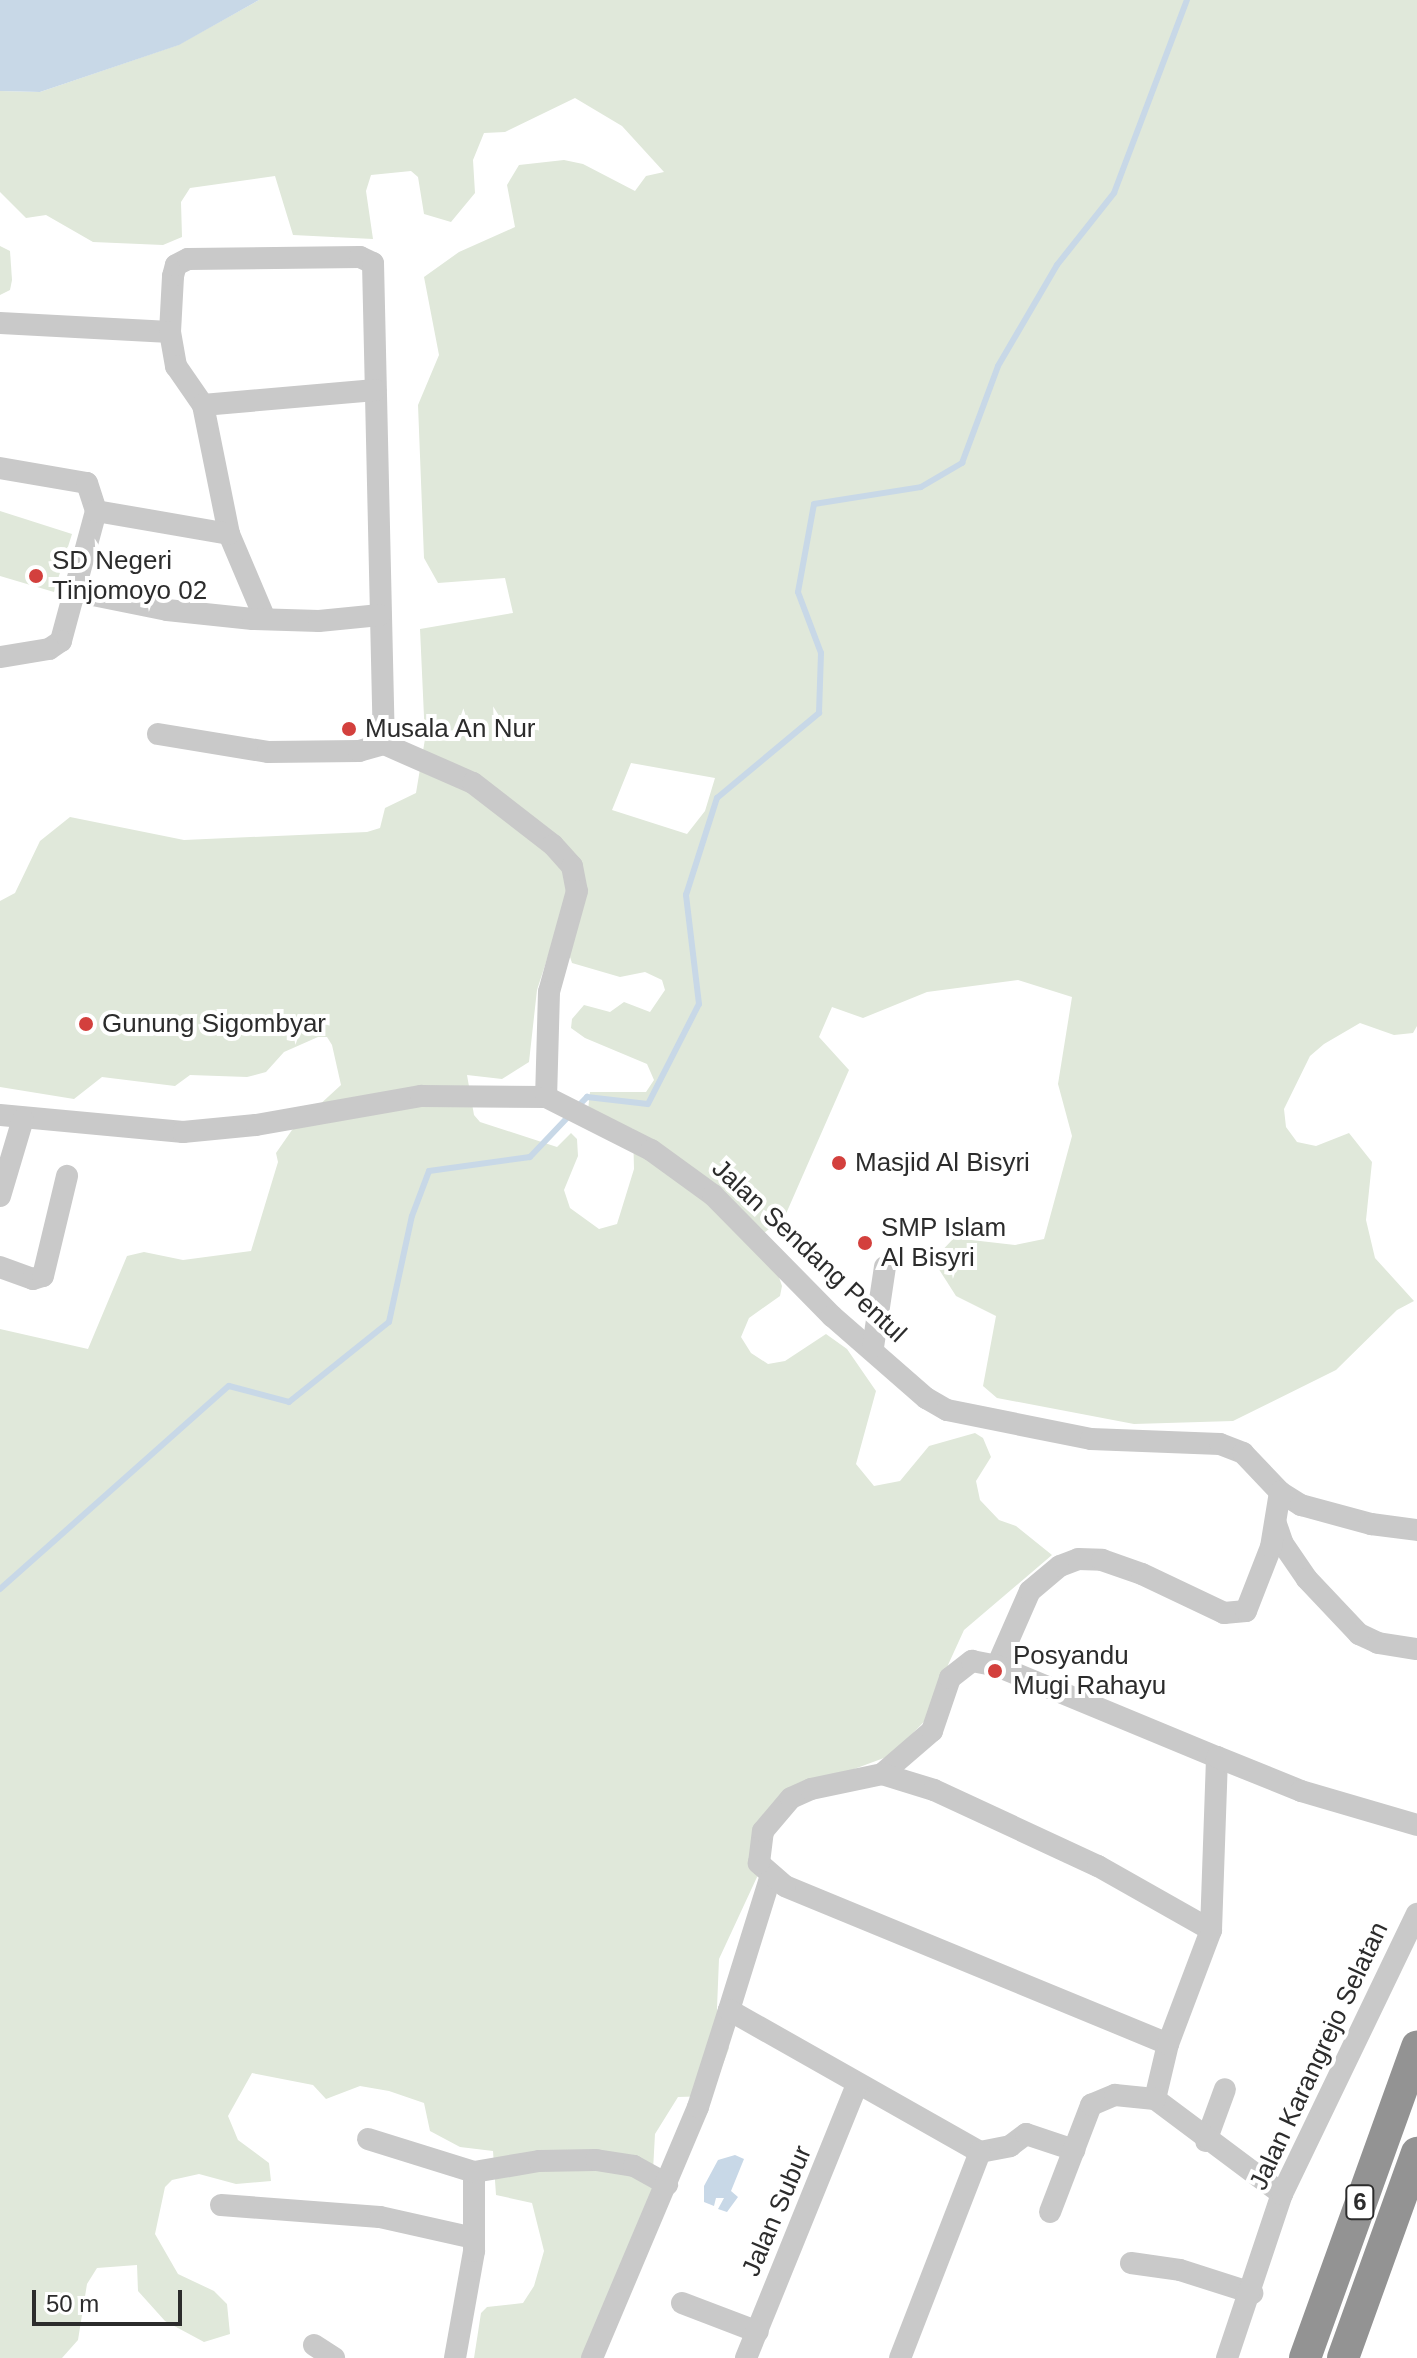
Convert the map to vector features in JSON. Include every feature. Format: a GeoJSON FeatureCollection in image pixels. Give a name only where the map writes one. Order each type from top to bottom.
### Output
{"type":"FeatureCollection","features":[{"type":"Feature","properties":{"kind":"highway","name":"6"},"geometry":{"type":"LineString","coordinates":[[1305,2358],[1417,2047]]}},
{"type":"Feature","properties":{"kind":"highway","name":"6"},"geometry":{"type":"LineString","coordinates":[[1343,2358],[1417,2153]]}},
{"type":"Feature","properties":{"kind":"street"},"geometry":{"type":"LineString","coordinates":[[265,619],[229,534],[203,405],[176,366],[170,332],[176,265],[188,259],[367,259],[376,272],[375,390],[384,744]]}},
{"type":"Feature","properties":{"kind":"street"},"geometry":{"type":"LineString","coordinates":[[0,323],[170,332]]}},
{"type":"Feature","properties":{"kind":"street"},"geometry":{"type":"LineString","coordinates":[[203,405],[375,390]]}},
{"type":"Feature","properties":{"kind":"street"},"geometry":{"type":"LineString","coordinates":[[0,468],[87,483],[96,511],[78,592],[56,646],[0,657]]}},
{"type":"Feature","properties":{"kind":"street"},"geometry":{"type":"LineString","coordinates":[[96,511],[229,534]]}},
{"type":"Feature","properties":{"kind":"street"},"geometry":{"type":"LineString","coordinates":[[78,592],[167,610],[265,619],[319,621],[380,615]]}},
{"type":"Feature","properties":{"kind":"street"},"geometry":{"type":"LineString","coordinates":[[158,734],[268,752],[359,751],[384,744],[429,760],[501,801],[572,866],[577,891],[548,1003],[554,1101]]}},
{"type":"Feature","properties":{"kind":"street","name":"Jalan Sendang Pentul"},"geometry":{"type":"LineString","coordinates":[[0,1115],[123,1130],[198,1131],[421,1096],[554,1101],[651,1150],[713,1195],[787,1273],[873,1347],[926,1398],[957,1413],[1091,1439],[1220,1444],[1243,1453],[1280,1492],[1319,1512],[1417,1530]]}},
{"type":"Feature","properties":{"kind":"street"},"geometry":{"type":"LineString","coordinates":[[0,1196],[23,1119]]}},
{"type":"Feature","properties":{"kind":"street"},"geometry":{"type":"LineString","coordinates":[[0,1267],[33,1279],[43,1276],[67,1176]]}},
{"type":"Feature","properties":{"kind":"street"},"geometry":{"type":"LineString","coordinates":[[873,1347],[885,1267]]}},
{"type":"Feature","properties":{"kind":"street"},"geometry":{"type":"LineString","coordinates":[[997,1666],[1030,1591],[1060,1566],[1078,1559],[1102,1560],[1142,1574],[1224,1613],[1246,1611],[1276,1524],[1280,1492]]}},
{"type":"Feature","properties":{"kind":"street"},"geometry":{"type":"LineString","coordinates":[[1276,1524],[1283,1544],[1307,1579],[1359,1634],[1378,1643],[1417,1649]]}},
{"type":"Feature","properties":{"kind":"street"},"geometry":{"type":"LineString","coordinates":[[1168,2044],[999,1979],[899,1929],[770,1878],[759,1863],[758,1845],[763,1831],[791,1798],[811,1789],[882,1774],[932,1731],[958,1668],[972,1661],[997,1666],[1288,1786],[1417,1825]]}},
{"type":"Feature","properties":{"kind":"street"},"geometry":{"type":"LineString","coordinates":[[1155,2099],[1168,2044],[1211,1930],[1217,1757]]}},
{"type":"Feature","properties":{"kind":"street"},"geometry":{"type":"LineString","coordinates":[[882,1774],[934,1790],[1098,1866],[1211,1930]]}},
{"type":"Feature","properties":{"kind":"street"},"geometry":{"type":"LineString","coordinates":[[592,2358],[698,2107],[770,1878]]}},
{"type":"Feature","properties":{"kind":"street","name":"Jalan Karangrejo Selatan"},"geometry":{"type":"LineString","coordinates":[[1227,2358],[1252,2293],[1282,2194],[1417,1914]]}},
{"type":"Feature","properties":{"kind":"street"},"geometry":{"type":"LineString","coordinates":[[729,2010],[818,2057],[857,2085],[980,2152],[1010,2146],[1026,2134],[1074,2150]]}},
{"type":"Feature","properties":{"kind":"street","name":"Jalan Subur"},"geometry":{"type":"LineString","coordinates":[[746,2358],[857,2085]]}},
{"type":"Feature","properties":{"kind":"street"},"geometry":{"type":"LineString","coordinates":[[1206,2141],[1225,2089]]}},
{"type":"Feature","properties":{"kind":"street"},"geometry":{"type":"LineString","coordinates":[[1050,2212],[1091,2105],[1099,2097],[1155,2099],[1206,2141],[1282,2194]]}},
{"type":"Feature","properties":{"kind":"street"},"geometry":{"type":"LineString","coordinates":[[368,2139],[474,2172],[539,2161],[596,2160],[634,2166],[667,2184]]}},
{"type":"Feature","properties":{"kind":"street"},"geometry":{"type":"LineString","coordinates":[[900,2358],[980,2152]]}},
{"type":"Feature","properties":{"kind":"street"},"geometry":{"type":"LineString","coordinates":[[455,2358],[474,2238],[474,2172]]}},
{"type":"Feature","properties":{"kind":"street"},"geometry":{"type":"LineString","coordinates":[[221,2205],[380,2217],[474,2238]]}},
{"type":"Feature","properties":{"kind":"street"},"geometry":{"type":"LineString","coordinates":[[1131,2263],[1180,2270],[1252,2293]]}},
{"type":"Feature","properties":{"kind":"street"},"geometry":{"type":"LineString","coordinates":[[682,2303],[758,2332]]}},
{"type":"Feature","properties":{"kind":"street"},"geometry":{"type":"LineString","coordinates":[[314,2345],[334,2358]]}},
{"type":"Feature","properties":{"kind":"shaded area"},"geometry":{"type":"Polygon","coordinates":[[[259,0],[1417,0],[1417,1026],[1413,1033],[1394,1035],[1360,1023],[1324,1044],[1310,1056],[1284,1109],[1286,1127],[1297,1142],[1316,1146],[1349,1133],[1372,1162],[1366,1220],[1375,1258],[1414,1301],[1397,1310],[1336,1370],[1233,1421],[1134,1424],[997,1398],[983,1386],[996,1316],[956,1296],[933,1260],[954,1238],[1015,1245],[1044,1239],[1072,1136],[1058,1084],[1072,997],[1018,980],[927,992],[863,1018],[832,1007],[819,1037],[849,1070],[785,1216],[764,1233],[782,1286],[780,1296],[749,1318],[741,1337],[751,1353],[768,1364],[785,1361],[826,1334],[847,1349],[876,1391],[856,1464],[874,1486],[900,1481],[929,1446],[975,1433],[983,1438],[991,1457],[976,1481],[980,1500],[999,1520],[1016,1526],[1052,1555],[964,1630],[948,1665],[940,1705],[892,1755],[784,1795],[770,1849],[719,1959],[717,2008],[729,2048],[711,2096],[678,2097],[655,2134],[651,2207],[585,2358],[474,2358],[481,2313],[487,2307],[523,2303],[534,2286],[544,2251],[532,2203],[496,2195],[493,2151],[460,2147],[430,2131],[424,2103],[389,2091],[360,2086],[326,2099],[313,2085],[252,2073],[228,2116],[238,2140],[269,2163],[271,2181],[236,2184],[199,2174],[172,2180],[165,2187],[155,2234],[178,2274],[214,2291],[227,2304],[230,2334],[204,2342],[165,2321],[138,2291],[137,2265],[97,2268],[87,2284],[78,2340],[62,2358],[0,2358],[0,1329],[88,1349],[127,1256],[144,1252],[183,1260],[251,1251],[278,1162],[276,1153],[292,1130],[341,1085],[332,1045],[327,1037],[318,1037],[284,1052],[266,1072],[247,1077],[190,1075],[175,1086],[102,1077],[74,1099],[0,1087],[0,901],[15,893],[40,841],[70,817],[184,840],[367,832],[380,828],[385,808],[416,793],[425,739],[420,629],[513,613],[505,578],[438,583],[424,558],[418,405],[439,355],[424,277],[459,252],[515,227],[507,185],[519,165],[564,160],[583,164],[635,191],[646,176],[664,172],[622,126],[575,98],[505,132],[484,133],[473,160],[475,193],[451,222],[424,214],[418,177],[411,171],[371,175],[366,191],[373,239],[293,235],[275,176],[190,188],[181,202],[182,237],[163,245],[93,242],[46,215],[26,218],[0,192],[0,91],[40,92],[178,45],[259,0]],[[631,763],[612,810],[687,834],[705,811],[715,778],[631,763]],[[569,954],[548,956],[537,990],[529,1062],[502,1079],[467,1075],[474,1115],[480,1122],[557,1147],[571,1133],[577,1139],[578,1156],[564,1190],[570,1208],[599,1229],[617,1224],[634,1169],[633,1129],[588,1110],[590,1092],[646,1092],[654,1080],[647,1064],[585,1038],[571,1028],[572,1019],[584,1005],[610,1012],[624,1002],[650,1012],[665,990],[662,980],[645,972],[620,977],[572,963],[569,954]]]}},
{"type":"Feature","properties":{"kind":"shaded area"},"geometry":{"type":"Polygon","coordinates":[[[0,246],[10,251],[12,280],[10,290],[0,295],[0,246]]]}},
{"type":"Feature","properties":{"kind":"shaded area"},"geometry":{"type":"Polygon","coordinates":[[[0,511],[72,534],[54,592],[0,576],[0,511]]]}},
{"type":"Feature","properties":{"kind":"water"},"geometry":{"type":"Polygon","coordinates":[[[0,0],[259,0],[179,45],[40,92],[0,91],[0,0]]]}},
{"type":"Feature","properties":{"kind":"water"},"geometry":{"type":"Polygon","coordinates":[[[735,2155],[744,2159],[731,2191],[738,2197],[727,2212],[718,2209],[724,2198],[716,2198],[714,2206],[704,2202],[704,2186],[718,2160],[735,2155]]]}},
{"type":"Feature","properties":{"kind":"waterway"},"geometry":{"type":"LineString","coordinates":[[0,1589],[229,1386],[289,1402],[389,1322],[412,1216],[429,1171],[530,1157],[587,1097],[648,1104],[699,1004],[686,895],[717,798],[819,713],[821,653],[798,592],[814,504],[921,487],[962,463],[998,366],[1057,265],[1114,193],[1187,0]]}},
{"type":"Feature","properties":{"kind":"place","name":"SD Negeri Tinjomoyo 02"},"geometry":{"type":"Point","coordinates":[36,576]}},
{"type":"Feature","properties":{"kind":"place","name":"Musala An Nur"},"geometry":{"type":"Point","coordinates":[349,729]}},
{"type":"Feature","properties":{"kind":"place","name":"Gunung Sigombyar"},"geometry":{"type":"Point","coordinates":[86,1024]}},
{"type":"Feature","properties":{"kind":"place","name":"Masjid Al Bisyri"},"geometry":{"type":"Point","coordinates":[839,1163]}},
{"type":"Feature","properties":{"kind":"place","name":"SMP Islam Al Bisyri"},"geometry":{"type":"Point","coordinates":[865,1243]}},
{"type":"Feature","properties":{"kind":"place","name":"Posyandu Mugi Rahayu"},"geometry":{"type":"Point","coordinates":[995,1671]}}]}
